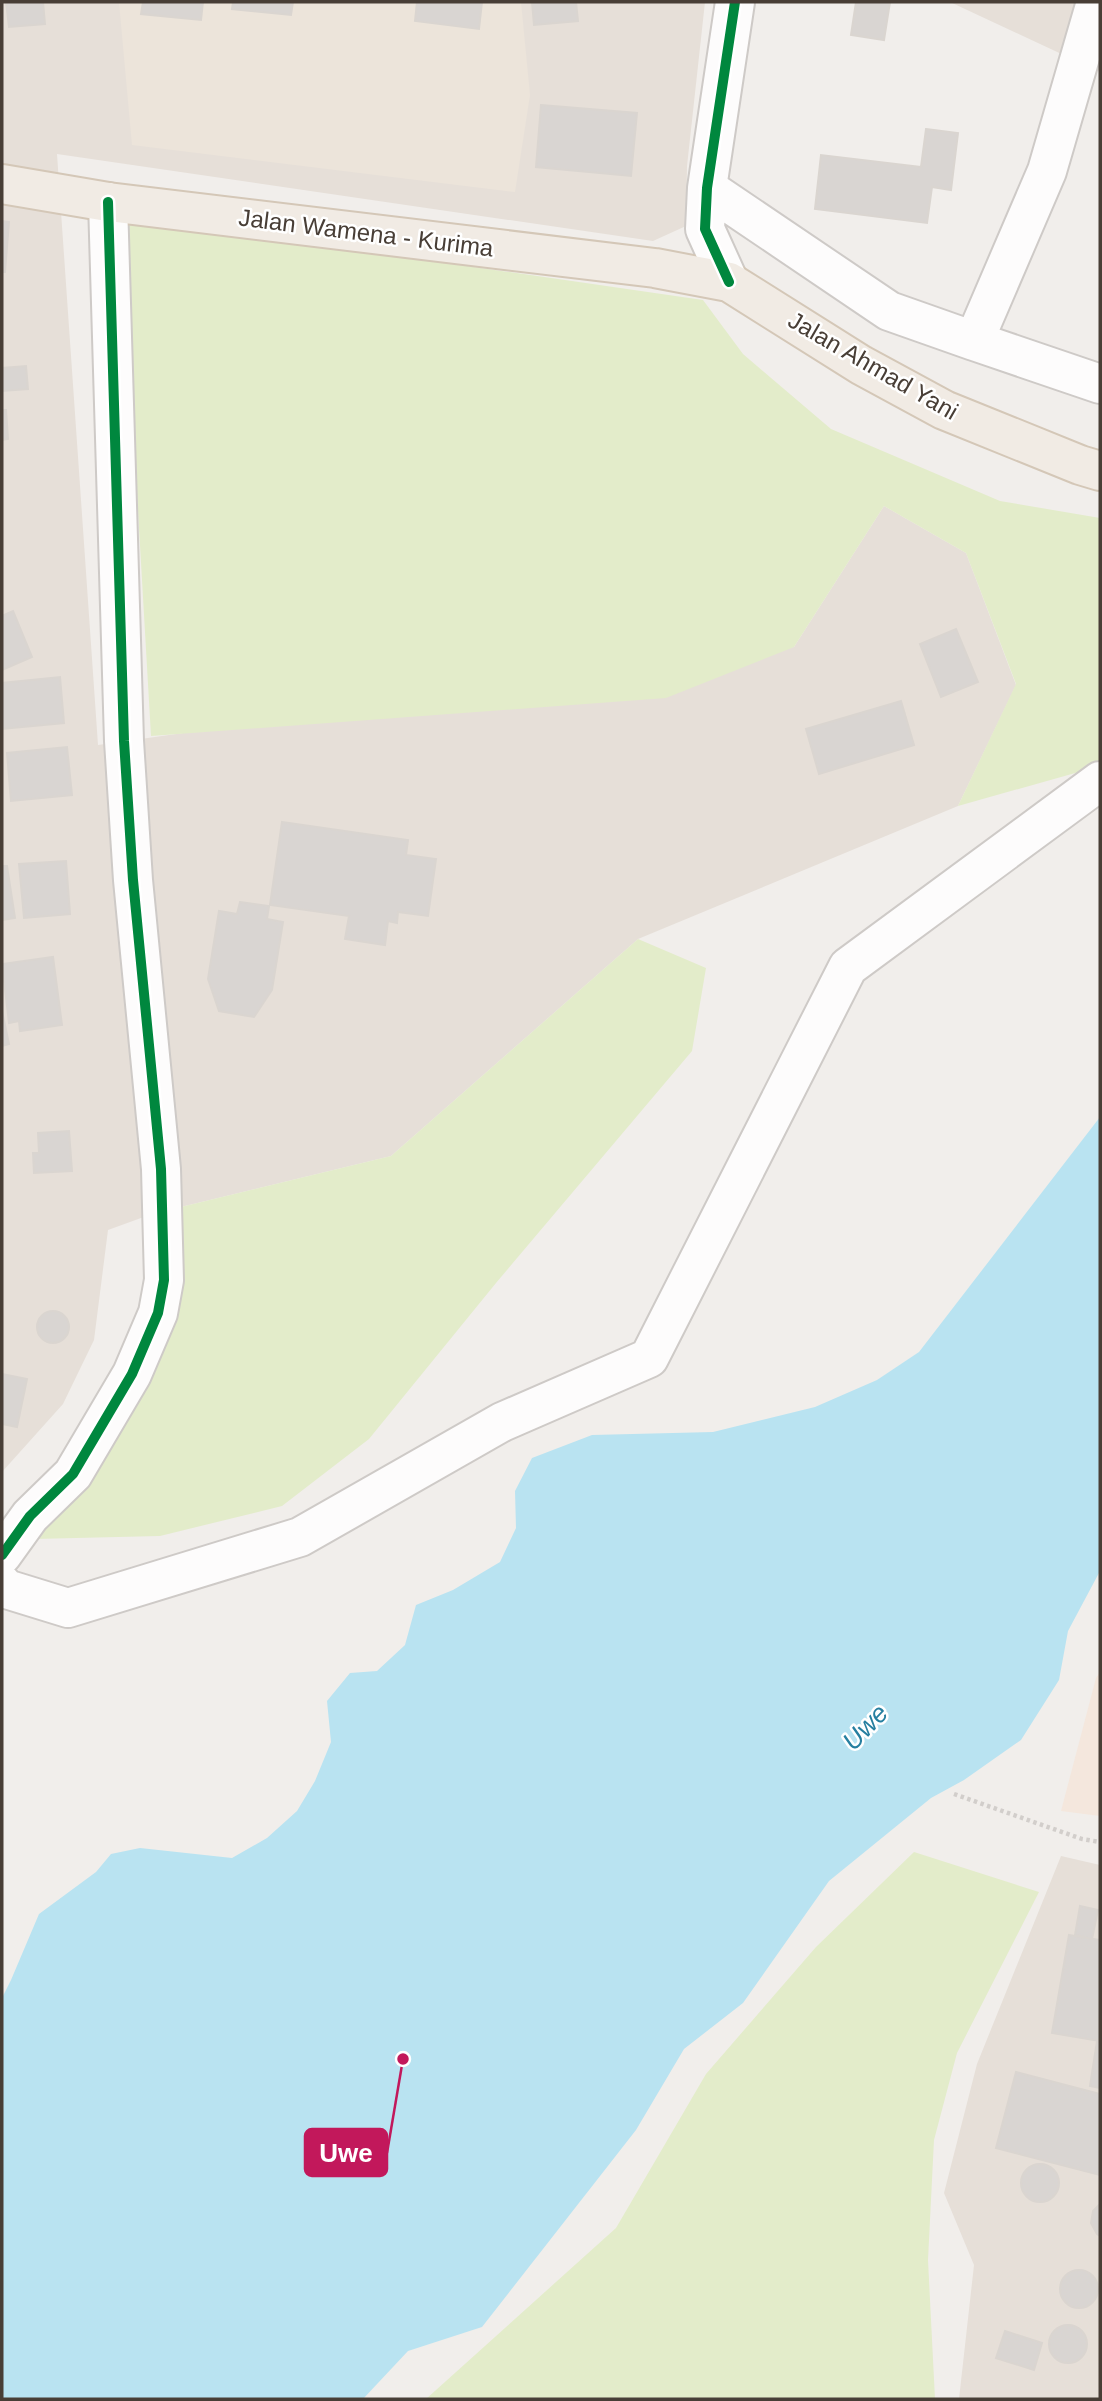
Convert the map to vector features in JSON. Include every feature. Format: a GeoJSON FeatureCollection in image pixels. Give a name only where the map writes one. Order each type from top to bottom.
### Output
{"type":"FeatureCollection","features":[{"type":"Feature","properties":{"kind":"main road","name":"Jalan Wamena - Kurima"},"geometry":{"type":"LineString","coordinates":[[2,184],[108,202],[655,268],[729,282]]}},
{"type":"Feature","properties":{"kind":"main road","name":"Jalan Ahmad Yani"},"geometry":{"type":"LineString","coordinates":[[729,282],[861,365],[944,410],[1090,468]]}},
{"type":"Feature","properties":{"kind":"street"},"geometry":{"type":"LineString","coordinates":[[729,282],[705,229],[707,188],[735,2]]}},
{"type":"Feature","properties":{"kind":"street"},"geometry":{"type":"LineString","coordinates":[[974,341],[1047,171],[1096,2]]}},
{"type":"Feature","properties":{"kind":"street"},"geometry":{"type":"LineString","coordinates":[[707,188],[889,311],[1100,384]]}},
{"type":"Feature","properties":{"kind":"street"},"geometry":{"type":"LineString","coordinates":[[2,1555],[30,1516],[73,1474],[132,1374],[158,1313],[164,1280],[161,1169],[133,880],[124,741],[108,202]]}},
{"type":"Feature","properties":{"kind":"street"},"geometry":{"type":"LineString","coordinates":[[2,1584],[3,1588],[68,1608],[300,1537],[502,1422],[649,1359],[848,967],[1100,781]]}},
{"type":"Feature","properties":{"kind":"path"},"geometry":{"type":"LineString","coordinates":[[954,1794],[1082,1839],[1100,1842]]}},
{"type":"Feature","properties":{"kind":"shaded area"},"geometry":{"type":"Polygon","coordinates":[[[2,2],[705,2],[687,166],[686,226],[653,241],[57,154],[98,745],[794,647],[884,506],[966,553],[1016,685],[958,806],[638,939],[391,1156],[152,1214],[108,1230],[94,1340],[63,1404],[2,1472],[2,2]]]}},
{"type":"Feature","properties":{"kind":"shaded area"},"geometry":{"type":"Polygon","coordinates":[[[119,2],[521,2],[530,95],[515,192],[132,145],[119,2]]]}},
{"type":"Feature","properties":{"kind":"shaded area"},"geometry":{"type":"Polygon","coordinates":[[[950,2],[1100,2],[1100,72],[950,2]]]}},
{"type":"Feature","properties":{"kind":"shaded area"},"geometry":{"type":"Polygon","coordinates":[[[1100,1672],[1100,1816],[1061,1811],[1096,1678],[1100,1672]]]}},
{"type":"Feature","properties":{"kind":"shaded area"},"geometry":{"type":"Polygon","coordinates":[[[1061,1856],[1100,1865],[1100,2399],[959,2399],[974,2265],[944,2193],[977,2064],[1061,1856]]]}},
{"type":"Feature","properties":{"kind":"green space"},"geometry":{"type":"Polygon","coordinates":[[[121,216],[703,300],[743,354],[831,429],[1000,501],[1100,518],[1100,766],[958,806],[1016,684],[966,553],[884,506],[794,647],[666,698],[151,736],[121,216]]]}},
{"type":"Feature","properties":{"kind":"green space"},"geometry":{"type":"Polygon","coordinates":[[[638,939],[706,968],[692,1051],[496,1283],[369,1439],[282,1506],[160,1536],[34,1539],[155,1329],[152,1214],[391,1156],[638,939]]]}},
{"type":"Feature","properties":{"kind":"green space"},"geometry":{"type":"Polygon","coordinates":[[[914,1852],[1039,1892],[957,2053],[934,2140],[928,2260],[935,2399],[426,2399],[616,2228],[706,2074],[816,1947],[914,1852]]]}},
{"type":"Feature","properties":{"kind":"water"},"geometry":{"type":"Polygon","coordinates":[[[1100,1117],[1100,1571],[1068,1631],[1059,1680],[1021,1740],[964,1780],[931,1798],[829,1881],[743,2003],[684,2049],[636,2130],[482,2327],[408,2351],[363,2399],[2,2399],[2,1998],[39,1914],[96,1872],[111,1854],[140,1848],[232,1858],[267,1838],[297,1811],[315,1781],[331,1742],[327,1701],[350,1673],[377,1671],[405,1645],[416,1605],[453,1590],[500,1562],[516,1528],[515,1491],[532,1458],[592,1435],[713,1432],[815,1407],[877,1380],[919,1352],[1100,1117]]]}},
{"type":"Feature","properties":{"kind":"building"},"geometry":{"type":"Polygon","coordinates":[[[6,2],[43,2],[45,24],[9,27],[6,2]]]}},
{"type":"Feature","properties":{"kind":"building"},"geometry":{"type":"Polygon","coordinates":[[[143,2],[203,2],[201,20],[141,14],[143,2]]]}},
{"type":"Feature","properties":{"kind":"building"},"geometry":{"type":"Polygon","coordinates":[[[233,2],[293,2],[291,15],[232,9],[233,2]]]}},
{"type":"Feature","properties":{"kind":"building"},"geometry":{"type":"Polygon","coordinates":[[[417,2],[482,2],[479,29],[415,21],[417,2]]]}},
{"type":"Feature","properties":{"kind":"building"},"geometry":{"type":"Polygon","coordinates":[[[532,2],[576,2],[578,21],[534,25],[532,2]]]}},
{"type":"Feature","properties":{"kind":"building"},"geometry":{"type":"Polygon","coordinates":[[[856,2],[890,2],[884,40],[851,35],[856,2]]]}},
{"type":"Feature","properties":{"kind":"building"},"geometry":{"type":"Polygon","coordinates":[[[541,105],[637,113],[631,176],[536,167],[541,105]]]}},
{"type":"Feature","properties":{"kind":"building"},"geometry":{"type":"Polygon","coordinates":[[[926,129],[958,133],[951,190],[932,187],[927,223],[815,209],[821,155],[921,167],[926,129]]]}},
{"type":"Feature","properties":{"kind":"building"},"geometry":{"type":"Polygon","coordinates":[[[2,221],[9,222],[5,272],[2,272],[2,221]]]}},
{"type":"Feature","properties":{"kind":"building"},"geometry":{"type":"Polygon","coordinates":[[[26,366],[28,389],[2,391],[2,368],[26,366]]]}},
{"type":"Feature","properties":{"kind":"building"},"geometry":{"type":"Polygon","coordinates":[[[2,410],[6,410],[8,439],[2,440],[2,410]]]}},
{"type":"Feature","properties":{"kind":"building"},"geometry":{"type":"Polygon","coordinates":[[[13,611],[32,657],[2,670],[2,616],[13,611]]]}},
{"type":"Feature","properties":{"kind":"building"},"geometry":{"type":"Polygon","coordinates":[[[956,629],[978,682],[941,697],[920,644],[956,629]]]}},
{"type":"Feature","properties":{"kind":"building"},"geometry":{"type":"Polygon","coordinates":[[[60,677],[64,723],[2,729],[2,683],[60,677]]]}},
{"type":"Feature","properties":{"kind":"building"},"geometry":{"type":"Polygon","coordinates":[[[901,701],[914,745],[819,774],[806,729],[901,701]]]}},
{"type":"Feature","properties":{"kind":"building"},"geometry":{"type":"Polygon","coordinates":[[[67,747],[72,795],[11,801],[7,753],[67,747]]]}},
{"type":"Feature","properties":{"kind":"building"},"geometry":{"type":"Polygon","coordinates":[[[282,822],[408,840],[406,855],[436,859],[428,916],[398,912],[397,923],[388,921],[385,945],[345,939],[349,916],[270,905],[282,822]]]}},
{"type":"Feature","properties":{"kind":"building"},"geometry":{"type":"Polygon","coordinates":[[[66,861],[70,914],[24,918],[19,864],[66,861]]]}},
{"type":"Feature","properties":{"kind":"building"},"geometry":{"type":"Polygon","coordinates":[[[2,866],[7,866],[15,918],[2,920],[2,866]]]}},
{"type":"Feature","properties":{"kind":"building"},"geometry":{"type":"Polygon","coordinates":[[[240,902],[269,906],[267,919],[283,922],[272,990],[254,1017],[219,1011],[208,979],[219,911],[237,914],[240,902]]]}},
{"type":"Feature","properties":{"kind":"building"},"geometry":{"type":"Polygon","coordinates":[[[53,957],[62,1025],[20,1031],[19,1021],[9,1023],[2,964],[53,957]]]}},
{"type":"Feature","properties":{"kind":"building"},"geometry":{"type":"Polygon","coordinates":[[[2,1011],[9,1044],[2,1046],[2,1011]]]}},
{"type":"Feature","properties":{"kind":"building"},"geometry":{"type":"Polygon","coordinates":[[[69,1131],[72,1171],[34,1173],[33,1153],[39,1153],[38,1133],[69,1131]]]}},
{"type":"Feature","properties":{"kind":"building"},"geometry":{"type":"Polygon","coordinates":[[[53,1311],[64,1316],[69,1327],[64,1338],[53,1343],[42,1338],[37,1327],[42,1316],[53,1311]]]}},
{"type":"Feature","properties":{"kind":"building"},"geometry":{"type":"Polygon","coordinates":[[[2,1374],[27,1379],[17,1427],[2,1424],[2,1374]]]}},
{"type":"Feature","properties":{"kind":"building"},"geometry":{"type":"Polygon","coordinates":[[[1080,1906],[1098,1910],[1092,1939],[1075,1935],[1080,1906]]]}},
{"type":"Feature","properties":{"kind":"building"},"geometry":{"type":"Polygon","coordinates":[[[1069,1935],[1100,1940],[1100,2041],[1052,2033],[1069,1935]]]}},
{"type":"Feature","properties":{"kind":"building"},"geometry":{"type":"Polygon","coordinates":[[[1097,2041],[1100,2042],[1100,2088],[1090,2086],[1097,2041]]]}},
{"type":"Feature","properties":{"kind":"building"},"geometry":{"type":"Polygon","coordinates":[[[1016,2072],[1100,2094],[1100,2175],[996,2148],[1016,2072]]]}},
{"type":"Feature","properties":{"kind":"building"},"geometry":{"type":"Polygon","coordinates":[[[1040,2164],[1053,2170],[1059,2183],[1053,2196],[1040,2202],[1027,2196],[1021,2183],[1027,2170],[1040,2164]]]}},
{"type":"Feature","properties":{"kind":"building"},"geometry":{"type":"Polygon","coordinates":[[[1100,2204],[1100,2236],[1091,2223],[1093,2211],[1100,2204]]]}},
{"type":"Feature","properties":{"kind":"building"},"geometry":{"type":"Polygon","coordinates":[[[1079,2270],[1092,2276],[1098,2289],[1092,2302],[1079,2308],[1066,2302],[1060,2289],[1066,2276],[1079,2270]]]}},
{"type":"Feature","properties":{"kind":"building"},"geometry":{"type":"Polygon","coordinates":[[[1068,2325],[1081,2331],[1087,2344],[1081,2357],[1068,2363],[1055,2357],[1049,2344],[1055,2331],[1068,2325]]]}},
{"type":"Feature","properties":{"kind":"building"},"geometry":{"type":"Polygon","coordinates":[[[1005,2331],[1042,2343],[1034,2370],[996,2358],[1005,2331]]]}},
{"type":"Feature","properties":{"kind":"cycle path"},"geometry":{"type":"LineString","coordinates":[[729,282],[705,229],[707,188],[735,2]]}},
{"type":"Feature","properties":{"kind":"cycle path"},"geometry":{"type":"LineString","coordinates":[[2,1555],[30,1516],[73,1474],[132,1374],[158,1313],[164,1280],[161,1169],[133,880],[124,741],[108,202]]}},
{"type":"Feature","properties":{"kind":"place","name":"Uwe"},"geometry":{"type":"Point","coordinates":[403,2059]}}]}
